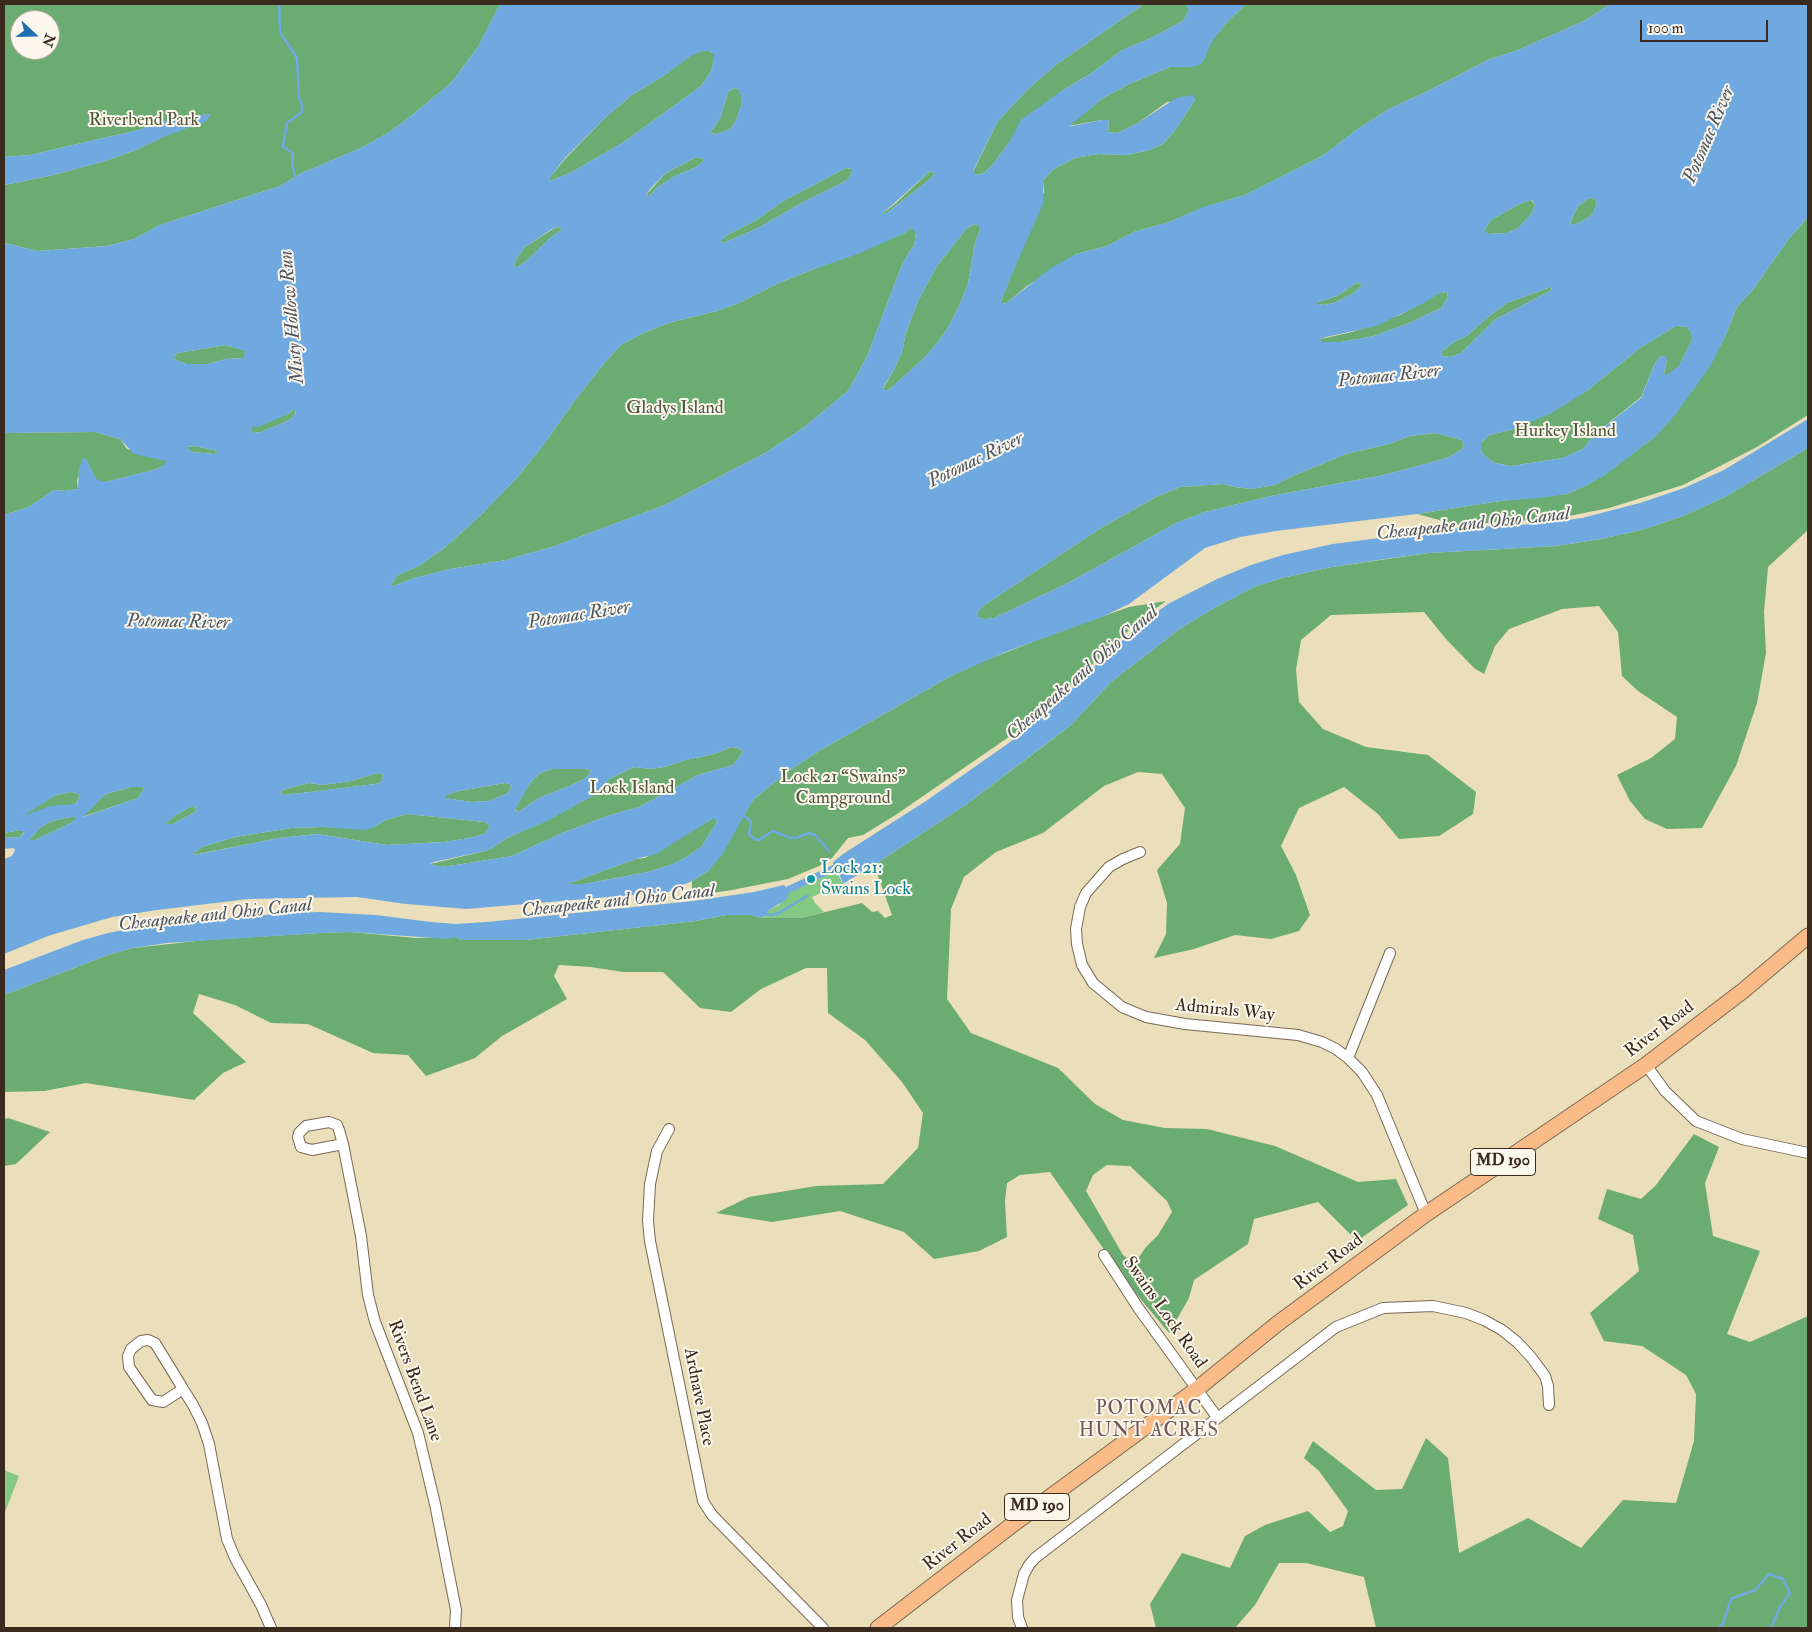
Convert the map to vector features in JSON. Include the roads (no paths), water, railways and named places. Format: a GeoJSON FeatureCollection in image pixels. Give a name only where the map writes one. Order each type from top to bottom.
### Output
{"type":"FeatureCollection","features":[{"type":"Feature","properties":{"kind":"main road","name":"River Road"},"geometry":{"type":"LineString","coordinates":[[878,1628],[1012,1525],[1197,1389],[1277,1324],[1426,1214],[1646,1065],[1744,990],[1808,936]]}},
{"type":"Feature","properties":{"kind":"street","name":"Admirals Way"},"geometry":{"type":"LineString","coordinates":[[1140,852],[1109,867],[1086,893],[1080,907],[1076,929],[1076,944],[1082,965],[1093,984],[1122,1007],[1146,1017],[1185,1024],[1298,1035],[1322,1042],[1348,1058],[1362,1072],[1377,1095],[1426,1214]]}},
{"type":"Feature","properties":{"kind":"street"},"geometry":{"type":"LineString","coordinates":[[1348,1058],[1390,953]]}},
{"type":"Feature","properties":{"kind":"street"},"geometry":{"type":"LineString","coordinates":[[1646,1065],[1665,1091],[1696,1121],[1742,1139],[1808,1152]]}},
{"type":"Feature","properties":{"kind":"street","name":"Ardnave Place"},"geometry":{"type":"LineString","coordinates":[[669,1129],[657,1151],[652,1177],[648,1228],[704,1501],[712,1515],[823,1628]]}},
{"type":"Feature","properties":{"kind":"street","name":"Rivers Bend Lane"},"geometry":{"type":"LineString","coordinates":[[342,1144],[361,1236],[368,1295],[375,1322],[418,1432],[436,1504],[456,1610],[455,1628]]}},
{"type":"Feature","properties":{"kind":"street","name":"Swains Lock Road"},"geometry":{"type":"LineString","coordinates":[[1104,1255],[1139,1309],[1217,1417]]}},
{"type":"Feature","properties":{"kind":"street"},"geometry":{"type":"LineString","coordinates":[[1022,1628],[1018,1617],[1017,1600],[1020,1585],[1028,1565],[1035,1558],[1336,1327],[1382,1308],[1433,1306],[1466,1313],[1502,1330],[1531,1356],[1548,1386],[1548,1405]]}},
{"type":"Feature","properties":{"kind":"street"},"geometry":{"type":"LineString","coordinates":[[183,1390],[164,1402],[152,1400],[129,1367],[128,1356],[131,1350],[148,1340],[155,1343],[183,1390],[202,1423],[209,1444],[227,1539],[271,1628]]}},
{"type":"Feature","properties":{"kind":"water","name":"Potomac River"},"geometry":{"type":"Polygon","coordinates":[[[500,4],[1144,4],[1057,64],[1028,89],[998,121],[973,171],[976,175],[984,173],[993,164],[1008,144],[1021,120],[1060,92],[1093,72],[1122,50],[1151,38],[1183,21],[1189,10],[1183,4],[1246,4],[1226,23],[1211,43],[1200,65],[1170,67],[1129,84],[1102,99],[1069,126],[1109,120],[1108,132],[1118,133],[1138,123],[1176,98],[1193,95],[1195,100],[1176,129],[1163,144],[1150,150],[1126,155],[1098,154],[1075,158],[1054,169],[1043,180],[1043,204],[1001,301],[1003,304],[1051,268],[1076,254],[1107,246],[1134,232],[1169,222],[1204,207],[1245,195],[1324,155],[1356,130],[1389,109],[1490,59],[1518,50],[1586,20],[1610,4],[1808,4],[1808,217],[1788,240],[1752,291],[1737,307],[1711,365],[1675,415],[1656,436],[1605,475],[1567,494],[1500,501],[1417,514],[1276,531],[1240,537],[1205,548],[1129,604],[1102,617],[1008,651],[951,676],[819,751],[787,772],[753,800],[722,855],[708,871],[668,892],[466,909],[406,904],[357,897],[248,899],[112,917],[48,936],[4,954],[4,859],[12,856],[15,850],[13,848],[4,849],[4,838],[20,837],[24,833],[20,830],[4,833],[4,515],[29,507],[54,490],[78,489],[79,469],[83,458],[86,459],[96,479],[105,482],[157,469],[165,464],[166,461],[134,454],[120,439],[95,432],[4,433],[4,243],[38,251],[107,246],[134,239],[160,225],[280,186],[302,173],[361,148],[388,133],[451,83],[478,47],[500,4]],[[702,51],[691,56],[662,77],[632,95],[606,117],[565,158],[549,179],[550,181],[572,172],[624,142],[701,86],[711,71],[714,54],[709,51],[702,51]],[[734,88],[728,92],[720,119],[710,133],[717,134],[730,129],[736,121],[741,106],[741,95],[738,89],[734,88]],[[697,157],[666,173],[650,189],[646,195],[649,196],[658,187],[675,176],[694,168],[703,162],[704,159],[697,157]],[[846,168],[785,200],[755,221],[727,235],[720,242],[733,239],[758,228],[807,200],[842,183],[849,178],[852,169],[846,168]],[[930,171],[881,215],[888,212],[933,176],[934,173],[930,171]],[[1589,198],[1578,206],[1570,223],[1572,225],[1592,215],[1597,203],[1595,199],[1589,198]],[[1532,200],[1520,204],[1491,220],[1485,232],[1489,234],[1507,233],[1518,228],[1532,213],[1535,205],[1532,200]],[[975,224],[967,228],[937,266],[919,299],[906,333],[902,352],[883,388],[886,391],[924,358],[949,326],[968,283],[975,243],[980,229],[979,226],[975,224]],[[562,228],[552,229],[525,247],[514,266],[517,267],[524,263],[562,228]],[[911,228],[905,233],[858,254],[779,283],[739,303],[717,311],[672,322],[643,333],[621,345],[601,367],[516,479],[480,516],[443,549],[419,566],[398,575],[391,585],[450,569],[506,560],[552,547],[665,505],[765,453],[803,428],[848,391],[868,354],[901,267],[914,246],[916,233],[911,228]],[[1356,283],[1337,296],[1318,302],[1318,304],[1334,303],[1354,293],[1363,284],[1356,283]],[[1551,287],[1507,303],[1468,335],[1441,352],[1442,356],[1450,357],[1461,353],[1496,319],[1552,290],[1551,287]],[[1441,292],[1424,303],[1376,326],[1321,339],[1320,341],[1322,342],[1341,342],[1374,336],[1407,324],[1441,308],[1448,297],[1447,293],[1441,292]],[[1676,326],[1640,348],[1587,391],[1550,414],[1511,430],[1490,435],[1481,443],[1481,451],[1486,457],[1495,463],[1511,466],[1563,458],[1583,449],[1595,434],[1641,398],[1655,363],[1661,356],[1666,356],[1664,373],[1666,375],[1679,366],[1691,342],[1691,332],[1687,327],[1676,326]],[[226,345],[175,355],[174,359],[186,364],[208,364],[226,359],[244,358],[245,351],[226,345]],[[293,410],[258,427],[252,427],[251,431],[253,433],[261,432],[288,421],[294,416],[296,411],[293,410]],[[1435,433],[1410,436],[1389,444],[1346,454],[1275,485],[1251,489],[1223,484],[1180,487],[1156,497],[1101,528],[983,606],[978,612],[978,617],[984,619],[994,618],[1068,583],[1176,523],[1205,512],[1271,496],[1384,475],[1447,458],[1461,450],[1464,446],[1462,440],[1435,433]],[[195,446],[188,447],[193,452],[214,454],[217,451],[195,446]],[[732,747],[714,754],[652,769],[634,767],[609,779],[596,794],[547,821],[507,838],[489,850],[430,864],[440,867],[512,856],[560,834],[607,816],[639,807],[698,775],[733,765],[743,752],[739,748],[732,747]],[[552,769],[540,773],[530,783],[515,810],[518,812],[539,798],[587,777],[591,771],[586,769],[552,769]],[[378,773],[351,781],[323,785],[309,783],[282,790],[281,794],[285,795],[376,784],[381,782],[383,777],[382,774],[378,773]],[[505,783],[459,791],[447,795],[445,798],[472,802],[489,801],[508,793],[511,788],[510,784],[505,783]],[[131,787],[106,794],[83,817],[138,798],[144,789],[142,787],[131,787]],[[72,792],[56,795],[23,816],[50,806],[75,804],[80,797],[78,794],[72,792]],[[192,806],[165,824],[173,824],[195,812],[197,808],[192,806]],[[407,814],[386,820],[373,828],[364,830],[321,827],[291,828],[235,837],[202,847],[194,855],[279,838],[317,834],[387,845],[444,842],[475,837],[485,833],[490,826],[485,822],[407,814]],[[75,817],[52,821],[41,827],[29,840],[35,840],[71,823],[75,817]],[[712,819],[656,854],[636,859],[568,884],[584,884],[648,872],[673,864],[702,846],[717,822],[716,819],[712,819]]]}},
{"type":"Feature","properties":{"kind":"water"},"geometry":{"type":"Polygon","coordinates":[[[211,114],[207,121],[102,162],[49,176],[4,185],[4,157],[30,155],[138,130],[172,119],[211,114]]]}},
{"type":"Feature","properties":{"kind":"water","name":"Chesapeake and Ohio Canal"},"geometry":{"type":"Polygon","coordinates":[[[1808,419],[1808,448],[1725,497],[1683,516],[1645,529],[1601,539],[1556,546],[1429,553],[1385,559],[1332,567],[1282,578],[1254,587],[1181,628],[1111,682],[1071,725],[967,804],[843,884],[838,871],[836,871],[789,893],[787,899],[769,910],[762,918],[751,915],[726,915],[696,921],[526,940],[462,940],[455,937],[448,939],[350,932],[167,943],[133,948],[108,955],[4,995],[4,970],[83,940],[143,926],[319,912],[376,915],[456,924],[693,901],[754,892],[784,885],[786,887],[833,865],[833,862],[843,854],[926,801],[1006,745],[1053,708],[1107,654],[1146,620],[1168,604],[1217,579],[1251,565],[1283,555],[1333,544],[1458,528],[1561,521],[1582,518],[1640,503],[1684,488],[1724,470],[1808,419]]]}},
{"type":"Feature","properties":{"kind":"waterway","name":"Misty Hollow Run"},"geometry":{"type":"LineString","coordinates":[[279,4],[280,32],[297,58],[299,98],[302,105],[302,112],[287,123],[283,147],[293,153],[292,164],[296,179]]}},
{"type":"Feature","properties":{"kind":"waterway"},"geometry":{"type":"LineString","coordinates":[[744,815],[751,822],[749,834],[754,839],[759,840],[773,831],[796,838],[809,833],[815,835],[829,851]]}},
{"type":"Feature","properties":{"kind":"waterway"},"geometry":{"type":"LineString","coordinates":[[764,914],[772,915],[779,913],[807,896]]}},
{"type":"Feature","properties":{"kind":"waterway"},"geometry":{"type":"LineString","coordinates":[[1718,1628],[1723,1624],[1731,1599],[1755,1590],[1769,1574],[1783,1579],[1790,1593],[1780,1607],[1771,1628]]}},
{"type":"Feature","properties":{"kind":"place","name":"Lock 21: Swains Lock"},"geometry":{"type":"Point","coordinates":[811,879]}},
{"type":"Feature","properties":{"kind":"district","name":"POTOMAC HUNT ACRES"},"geometry":{"type":"Point","coordinates":[1149,1421]}},
{"type":"Feature","properties":{"kind":"park label","name":"Riverbend Park"},"geometry":{"type":"Point","coordinates":[144,121]}},
{"type":"Feature","properties":{"kind":"park label","name":"Gladys Island"},"geometry":{"type":"Point","coordinates":[675,409]}},
{"type":"Feature","properties":{"kind":"park label","name":"Hurkey Island"},"geometry":{"type":"Point","coordinates":[1565,432]}},
{"type":"Feature","properties":{"kind":"park label","name":"Lock 21 “Swains” Campground"},"geometry":{"type":"Point","coordinates":[843,788]}},
{"type":"Feature","properties":{"kind":"park label","name":"Lock Island"},"geometry":{"type":"Point","coordinates":[632,789]}}]}
